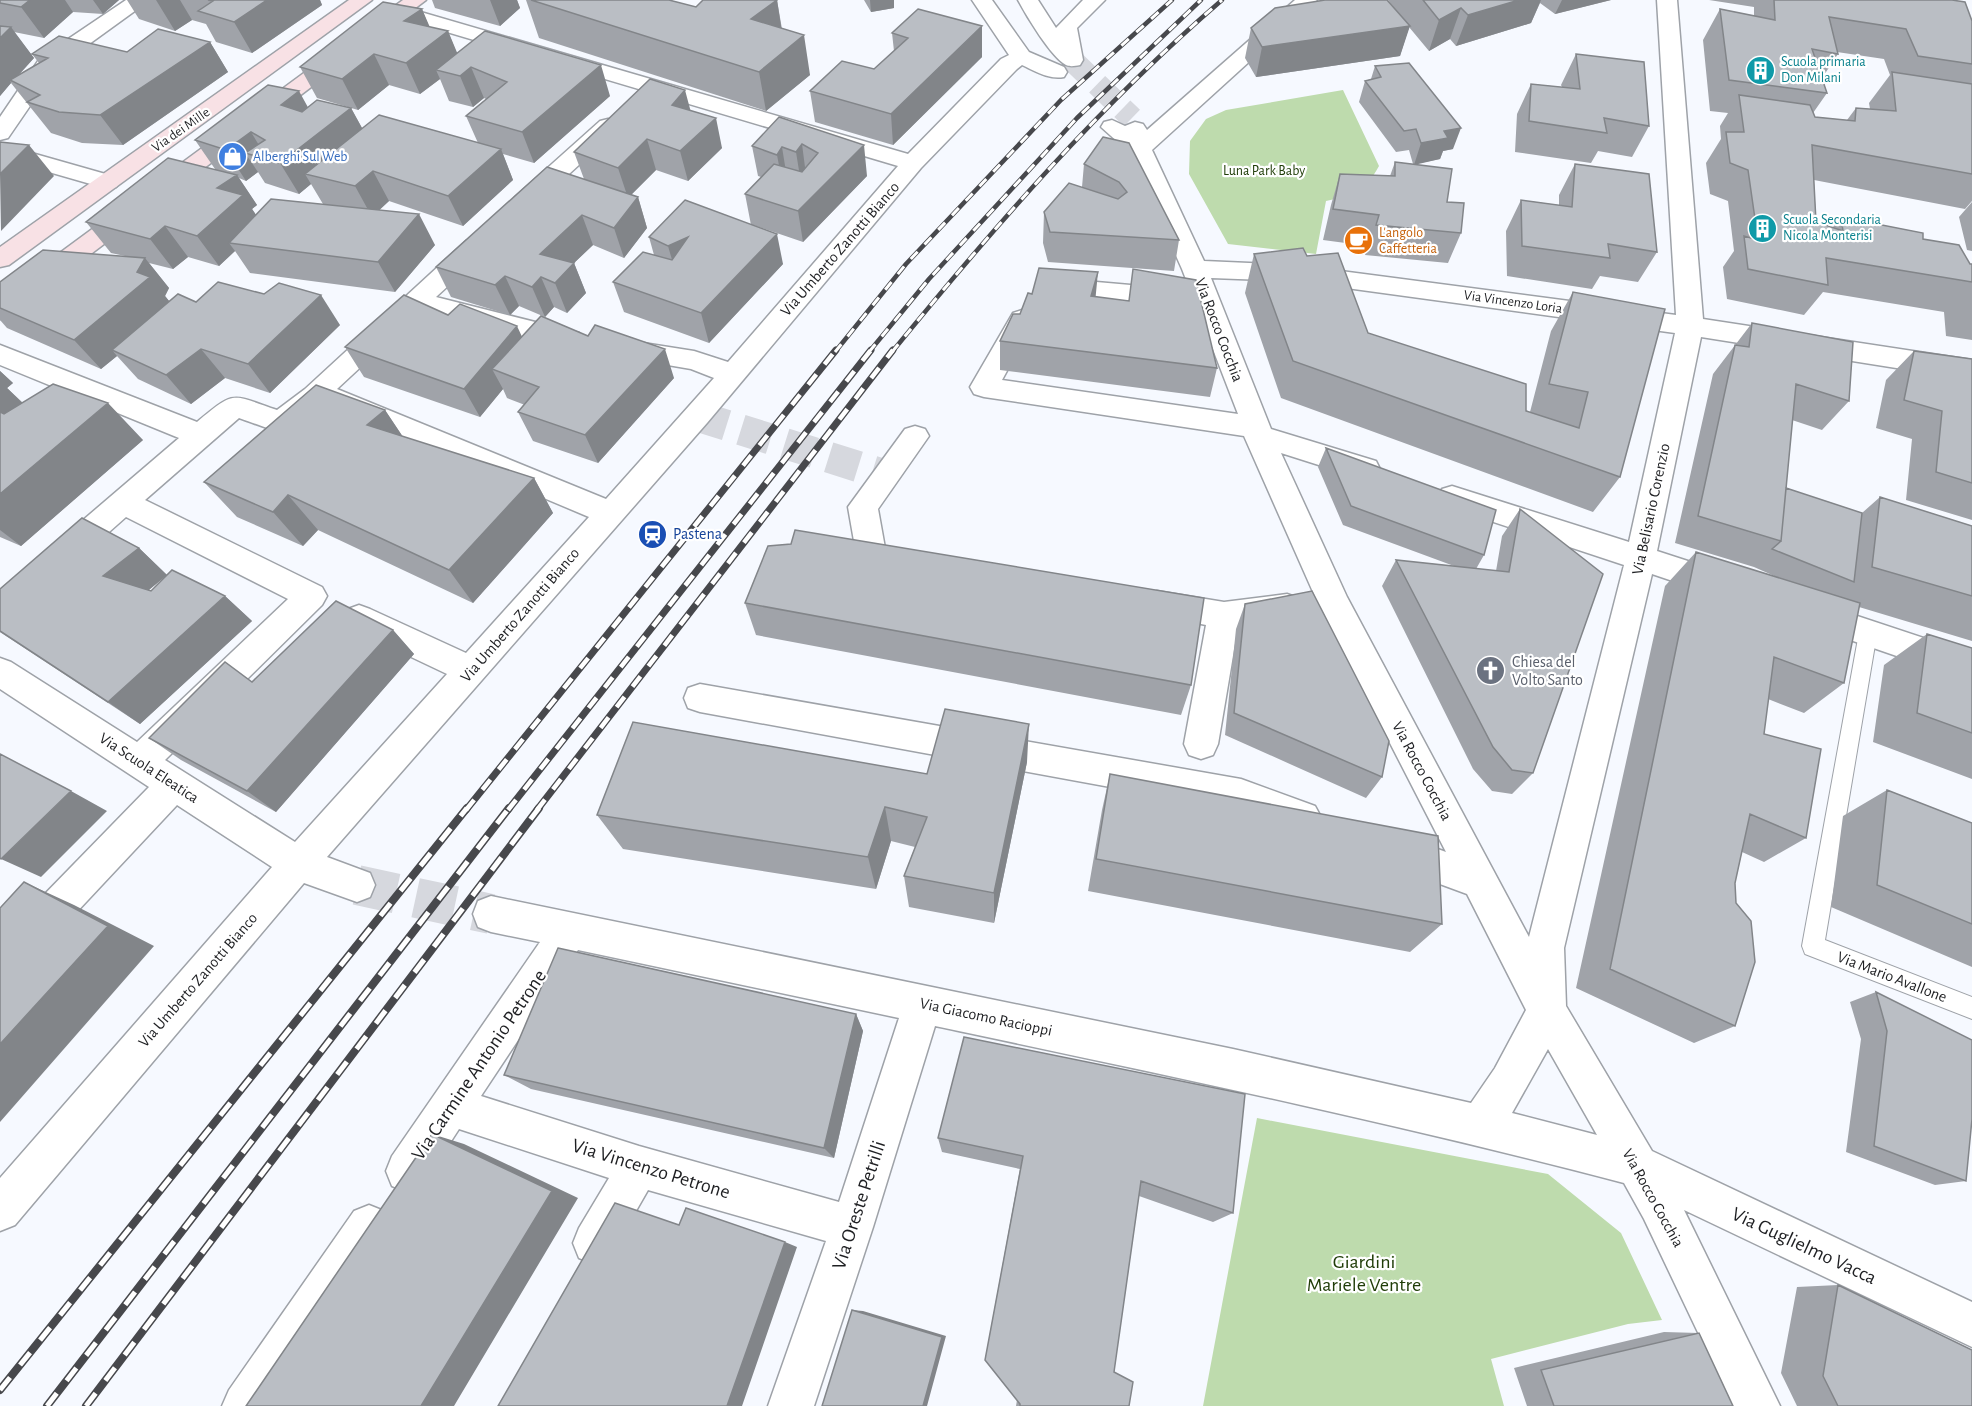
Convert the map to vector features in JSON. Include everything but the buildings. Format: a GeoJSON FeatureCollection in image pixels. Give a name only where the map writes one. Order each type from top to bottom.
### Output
{"type":"FeatureCollection","features":[{"type":"Feature","properties":{"kind":"street"},"geometry":{"type":"LineString","coordinates":[[0,133],[48,63],[140,0]]}},
{"type":"Feature","properties":{"kind":"street"},"geometry":{"type":"LineString","coordinates":[[361,0],[408,6],[637,99],[913,163]]}},
{"type":"Feature","properties":{"kind":"street","name":"Via dei Mille"},"geometry":{"type":"LineString","coordinates":[[0,259],[361,0]]}},
{"type":"Feature","properties":{"kind":"street"},"geometry":{"type":"LineString","coordinates":[[982,0],[1021,57],[1064,66]]}},
{"type":"Feature","properties":{"kind":"street"},"geometry":{"type":"LineString","coordinates":[[1028,0],[1064,66]]}},
{"type":"Feature","properties":{"kind":"street"},"geometry":{"type":"LineString","coordinates":[[1064,66],[1066,27],[1095,0]]}},
{"type":"Feature","properties":{"kind":"street"},"geometry":{"type":"LineString","coordinates":[[1140,149],[1182,109],[1307,0]]}},
{"type":"Feature","properties":{"kind":"street","name":"Via Belisario Corenzio"},"geometry":{"type":"LineString","coordinates":[[1547,1010],[1545,948],[1641,557],[1690,326],[1667,0]]}},
{"type":"Feature","properties":{"kind":"street"},"geometry":{"type":"LineString","coordinates":[[0,310],[408,6]]}},
{"type":"Feature","properties":{"kind":"street","name":"Via Umberto Zanotti Bianco"},"geometry":{"type":"LineString","coordinates":[[0,1210],[298,864],[733,374],[913,163],[1009,64],[1021,57]]}},
{"type":"Feature","properties":{"kind":"street"},"geometry":{"type":"LineString","coordinates":[[0,610],[235,405],[282,422],[637,99]]}},
{"type":"Feature","properties":{"kind":"street","name":"Via Rocco Cocchia"},"geometry":{"type":"LineString","coordinates":[[1122,123],[1140,149],[1195,269],[1257,431],[1334,601],[1547,1010],[1636,1166],[1695,1276],[1757,1406]]}},
{"type":"Feature","properties":{"kind":"street"},"geometry":{"type":"LineString","coordinates":[[0,150],[108,182]]}},
{"type":"Feature","properties":{"kind":"street","name":"Via Vincenzo Loria"},"geometry":{"type":"LineString","coordinates":[[1195,269],[1295,273],[1690,326],[1972,370]]}},
{"type":"Feature","properties":{"kind":"street"},"geometry":{"type":"LineString","coordinates":[[1207,300],[1039,286],[984,387],[1257,431],[1394,478]]}},
{"type":"Feature","properties":{"kind":"street"},"geometry":{"type":"LineString","coordinates":[[416,301],[546,336],[694,360],[733,374]]}},
{"type":"Feature","properties":{"kind":"street"},"geometry":{"type":"LineString","coordinates":[[0,354],[200,435]]}},
{"type":"Feature","properties":{"kind":"street"},"geometry":{"type":"LineString","coordinates":[[317,392],[610,513]]}},
{"type":"Feature","properties":{"kind":"street"},"geometry":{"type":"LineString","coordinates":[[915,436],[862,507],[872,558],[931,567]]}},
{"type":"Feature","properties":{"kind":"street"},"geometry":{"type":"LineString","coordinates":[[1427,489],[1755,595]]}},
{"type":"Feature","properties":{"kind":"street"},"geometry":{"type":"LineString","coordinates":[[123,502],[310,596],[471,670]]}},
{"type":"Feature","properties":{"kind":"street"},"geometry":{"type":"LineString","coordinates":[[140,762],[310,596]]}},
{"type":"Feature","properties":{"kind":"street"},"geometry":{"type":"LineString","coordinates":[[1130,600],[1224,615],[1334,601]]}},
{"type":"Feature","properties":{"kind":"street"},"geometry":{"type":"LineString","coordinates":[[1789,607],[1972,668]]}},
{"type":"Feature","properties":{"kind":"street"},"geometry":{"type":"LineString","coordinates":[[1201,744],[1224,615]]}},
{"type":"Feature","properties":{"kind":"street","name":"Via Scuola Eleatica"},"geometry":{"type":"LineString","coordinates":[[0,672],[298,864]]}},
{"type":"Feature","properties":{"kind":"street"},"geometry":{"type":"LineString","coordinates":[[700,698],[1241,795],[1328,826]]}},
{"type":"Feature","properties":{"kind":"street"},"geometry":{"type":"LineString","coordinates":[[0,967],[175,784]]}},
{"type":"Feature","properties":{"kind":"street"},"geometry":{"type":"LineString","coordinates":[[1371,842],[1479,881]]}},
{"type":"Feature","properties":{"kind":"street"},"geometry":{"type":"LineString","coordinates":[[298,864],[357,885]]}},
{"type":"Feature","properties":{"kind":"street","name":"Via Giacomo Racioppi"},"geometry":{"type":"LineString","coordinates":[[491,914],[1243,1071],[1480,1125],[1636,1166]]}},
{"type":"Feature","properties":{"kind":"street","name":"Via Carmine Antonio Petrone"},"geometry":{"type":"LineString","coordinates":[[245,1406],[452,1107],[569,932]]}},
{"type":"Feature","properties":{"kind":"street","name":"Via Oreste Petrilli"},"geometry":{"type":"LineString","coordinates":[[791,1406],[852,1227],[923,1004]]}},
{"type":"Feature","properties":{"kind":"street"},"geometry":{"type":"LineString","coordinates":[[1480,1125],[1509,1082],[1547,1010]]}},
{"type":"Feature","properties":{"kind":"street","name":"Via Vincenzo Petrone"},"geometry":{"type":"LineString","coordinates":[[452,1107],[639,1167],[852,1227]]}},
{"type":"Feature","properties":{"kind":"street","name":"Via Guglielmo Vacca"},"geometry":{"type":"LineString","coordinates":[[1636,1166],[1972,1325]]}},
{"type":"Feature","properties":{"kind":"street"},"geometry":{"type":"LineString","coordinates":[[575,1277],[639,1167]]}},
{"type":"Feature","properties":{"kind":"lane","name":"Via Mario Avallone"},"geometry":{"type":"LineString","coordinates":[[1868,633],[1813,946],[1972,1008]]}},
{"type":"Feature","properties":{"kind":"green space","name":"Luna Park Baby"},"geometry":{"type":"Polygon","coordinates":[[[1343,90],[1379,166],[1369,181],[1357,190],[1326,201],[1316,254],[1228,244],[1189,174],[1190,141],[1206,119],[1226,110],[1343,90]]]}},
{"type":"Feature","properties":{"kind":"green space","name":"Giardini Mariele Ventre"},"geometry":{"type":"Polygon","coordinates":[[[1257,1118],[1548,1174],[1621,1233],[1662,1320],[1628,1324],[1491,1359],[1504,1406],[1203,1406],[1257,1118]]]}},
{"type":"Feature","properties":{"kind":"tunnel"},"geometry":{"type":"LineString","coordinates":[[1072,60],[1132,118]]}},
{"type":"Feature","properties":{"kind":"tunnel"},"geometry":{"type":"LineString","coordinates":[[697,416],[885,475]]}},
{"type":"Feature","properties":{"kind":"tunnel"},"geometry":{"type":"LineString","coordinates":[[357,885],[491,914]]}},
{"type":"Feature","properties":{"kind":"railway"},"geometry":{"type":"LineString","coordinates":[[835,352],[906,264],[1061,100],[1172,0]]}},
{"type":"Feature","properties":{"kind":"railway"},"geometry":{"type":"LineString","coordinates":[[869,352],[929,279],[1077,118],[1201,0]]}},
{"type":"Feature","properties":{"kind":"railway"},"geometry":{"type":"LineString","coordinates":[[892,352],[969,259],[1050,168],[1133,82],[1222,0]]}},
{"type":"Feature","properties":{"kind":"railway"},"geometry":{"type":"LineString","coordinates":[[466,810],[836,350]]}},
{"type":"Feature","properties":{"kind":"railway"},"geometry":{"type":"LineString","coordinates":[[508,810],[871,350]]}},
{"type":"Feature","properties":{"kind":"railway"},"geometry":{"type":"LineString","coordinates":[[537,810],[893,350]]}},
{"type":"Feature","properties":{"kind":"railway"},"geometry":{"type":"LineString","coordinates":[[0,1390],[467,808]]}},
{"type":"Feature","properties":{"kind":"railway"},"geometry":{"type":"LineString","coordinates":[[47,1406],[509,808]]}},
{"type":"Feature","properties":{"kind":"railway"},"geometry":{"type":"LineString","coordinates":[[86,1406],[539,808]]}},
{"type":"Feature","properties":{"kind":"place","name":"Scuola primaria Don Milani"},"geometry":{"type":"Point","coordinates":[1760,70]}},
{"type":"Feature","properties":{"kind":"place","name":"Alberghi Sul Web"},"geometry":{"type":"Point","coordinates":[232,157]}},
{"type":"Feature","properties":{"kind":"place","name":"Scuola Secondaria Nicola Monterisi"},"geometry":{"type":"Point","coordinates":[1762,228]}},
{"type":"Feature","properties":{"kind":"place","name":"L'angolo Caffetteria"},"geometry":{"type":"Point","coordinates":[1358,241]}},
{"type":"Feature","properties":{"kind":"place","name":"Pastena"},"geometry":{"type":"Point","coordinates":[652,534]}},
{"type":"Feature","properties":{"kind":"place","name":"Chiesa del Volto Santo"},"geometry":{"type":"Point","coordinates":[1491,671]}}]}
